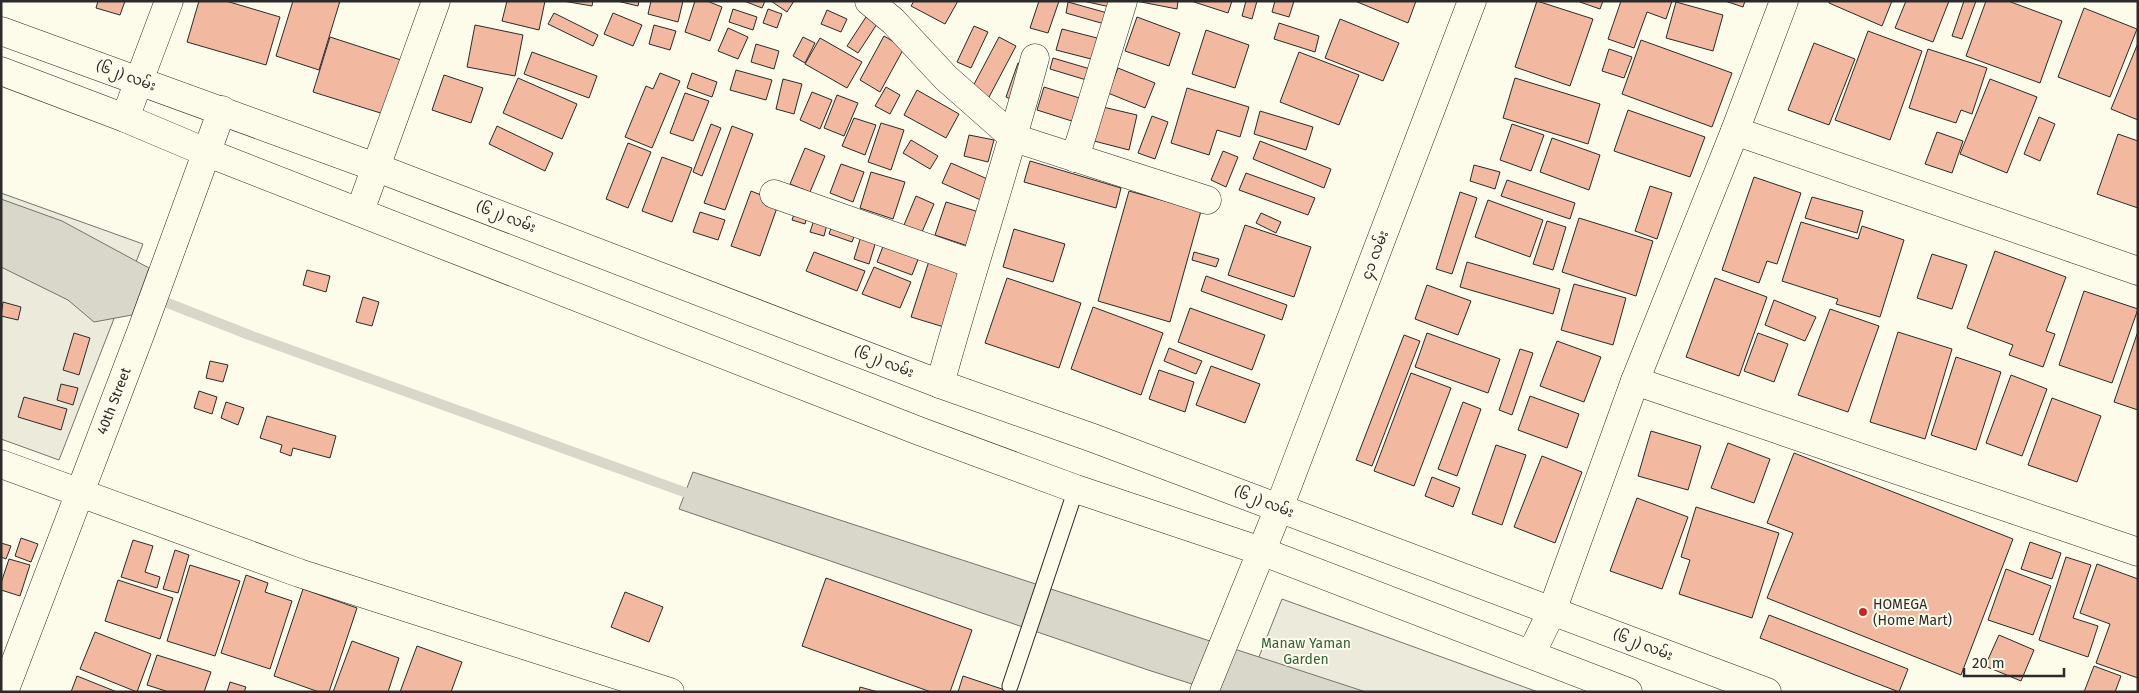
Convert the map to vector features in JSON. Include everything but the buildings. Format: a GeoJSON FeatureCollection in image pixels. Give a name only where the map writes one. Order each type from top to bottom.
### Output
{"type":"FeatureCollection","features":[{"type":"Feature","properties":{"kind":"street"},"geometry":{"type":"LineString","coordinates":[[126,118],[138,81],[169,1]]}},
{"type":"Feature","properties":{"kind":"street"},"geometry":{"type":"LineString","coordinates":[[360,210],[436,1]]}},
{"type":"Feature","properties":{"kind":"street"},"geometry":{"type":"LineString","coordinates":[[869,1],[898,11],[946,78],[1014,138],[1207,200]]}},
{"type":"Feature","properties":{"kind":"street"},"geometry":{"type":"LineString","coordinates":[[1075,158],[1123,1]]}},
{"type":"Feature","properties":{"kind":"street","name":"၄၁ လမ်း"},"geometry":{"type":"LineString","coordinates":[[1204,692],[1279,508],[1472,1]]}},
{"type":"Feature","properties":{"kind":"street"},"geometry":{"type":"LineString","coordinates":[[1531,654],[1552,611],[1635,381],[1735,131],[1784,1]]}},
{"type":"Feature","properties":{"kind":"street","name":"(၆၂) လမ်း"},"geometry":{"type":"LineString","coordinates":[[1,31],[376,167],[940,384],[1093,438],[1767,692]]}},
{"type":"Feature","properties":{"kind":"street"},"geometry":{"type":"LineString","coordinates":[[940,384],[973,264],[1014,138],[1035,58]]}},
{"type":"Feature","properties":{"kind":"street"},"geometry":{"type":"LineString","coordinates":[[1,71],[126,118],[208,153],[360,210],[900,424],[1076,489],[1262,551],[1628,692]]}},
{"type":"Feature","properties":{"kind":"street","name":"40th Street"},"geometry":{"type":"LineString","coordinates":[[4,692],[78,492],[141,332],[208,153],[222,110]]}},
{"type":"Feature","properties":{"kind":"street"},"geometry":{"type":"LineString","coordinates":[[1735,131],[2138,271]]}},
{"type":"Feature","properties":{"kind":"street"},"geometry":{"type":"LineString","coordinates":[[774,194],[973,264]]}},
{"type":"Feature","properties":{"kind":"street"},"geometry":{"type":"LineString","coordinates":[[1635,381],[2138,552]]}},
{"type":"Feature","properties":{"kind":"street"},"geometry":{"type":"LineString","coordinates":[[1,464],[299,573],[670,692]]}},
{"type":"Feature","properties":{"kind":"lane"},"geometry":{"type":"LineString","coordinates":[[1010,686],[1076,489]]}},
{"type":"Feature","properties":{"kind":"green space"},"geometry":{"type":"Polygon","coordinates":[[[1,193],[143,244],[59,460],[1,439],[1,193]]]}},
{"type":"Feature","properties":{"kind":"green space","name":"Manaw Yaman Garden"},"geometry":{"type":"Polygon","coordinates":[[[1282,599],[1538,692],[1245,692],[1282,599]]]}},
{"type":"Feature","properties":{"kind":"shaded area"},"geometry":{"type":"Polygon","coordinates":[[[1,199],[62,221],[149,268],[132,315],[94,322],[68,300],[1,267],[1,199]]]}},
{"type":"Feature","properties":{"kind":"shaded area"},"geometry":{"type":"Polygon","coordinates":[[[693,472],[1366,692],[1217,692],[1148,670],[679,509],[693,472]]]}},
{"type":"Feature","properties":{"kind":"waterway"},"geometry":{"type":"LineString","coordinates":[[155,298],[252,336],[698,497]]}},
{"type":"Feature","properties":{"kind":"place","name":"HOMEGA (Home Mart)"},"geometry":{"type":"Point","coordinates":[1863,612]}}]}
